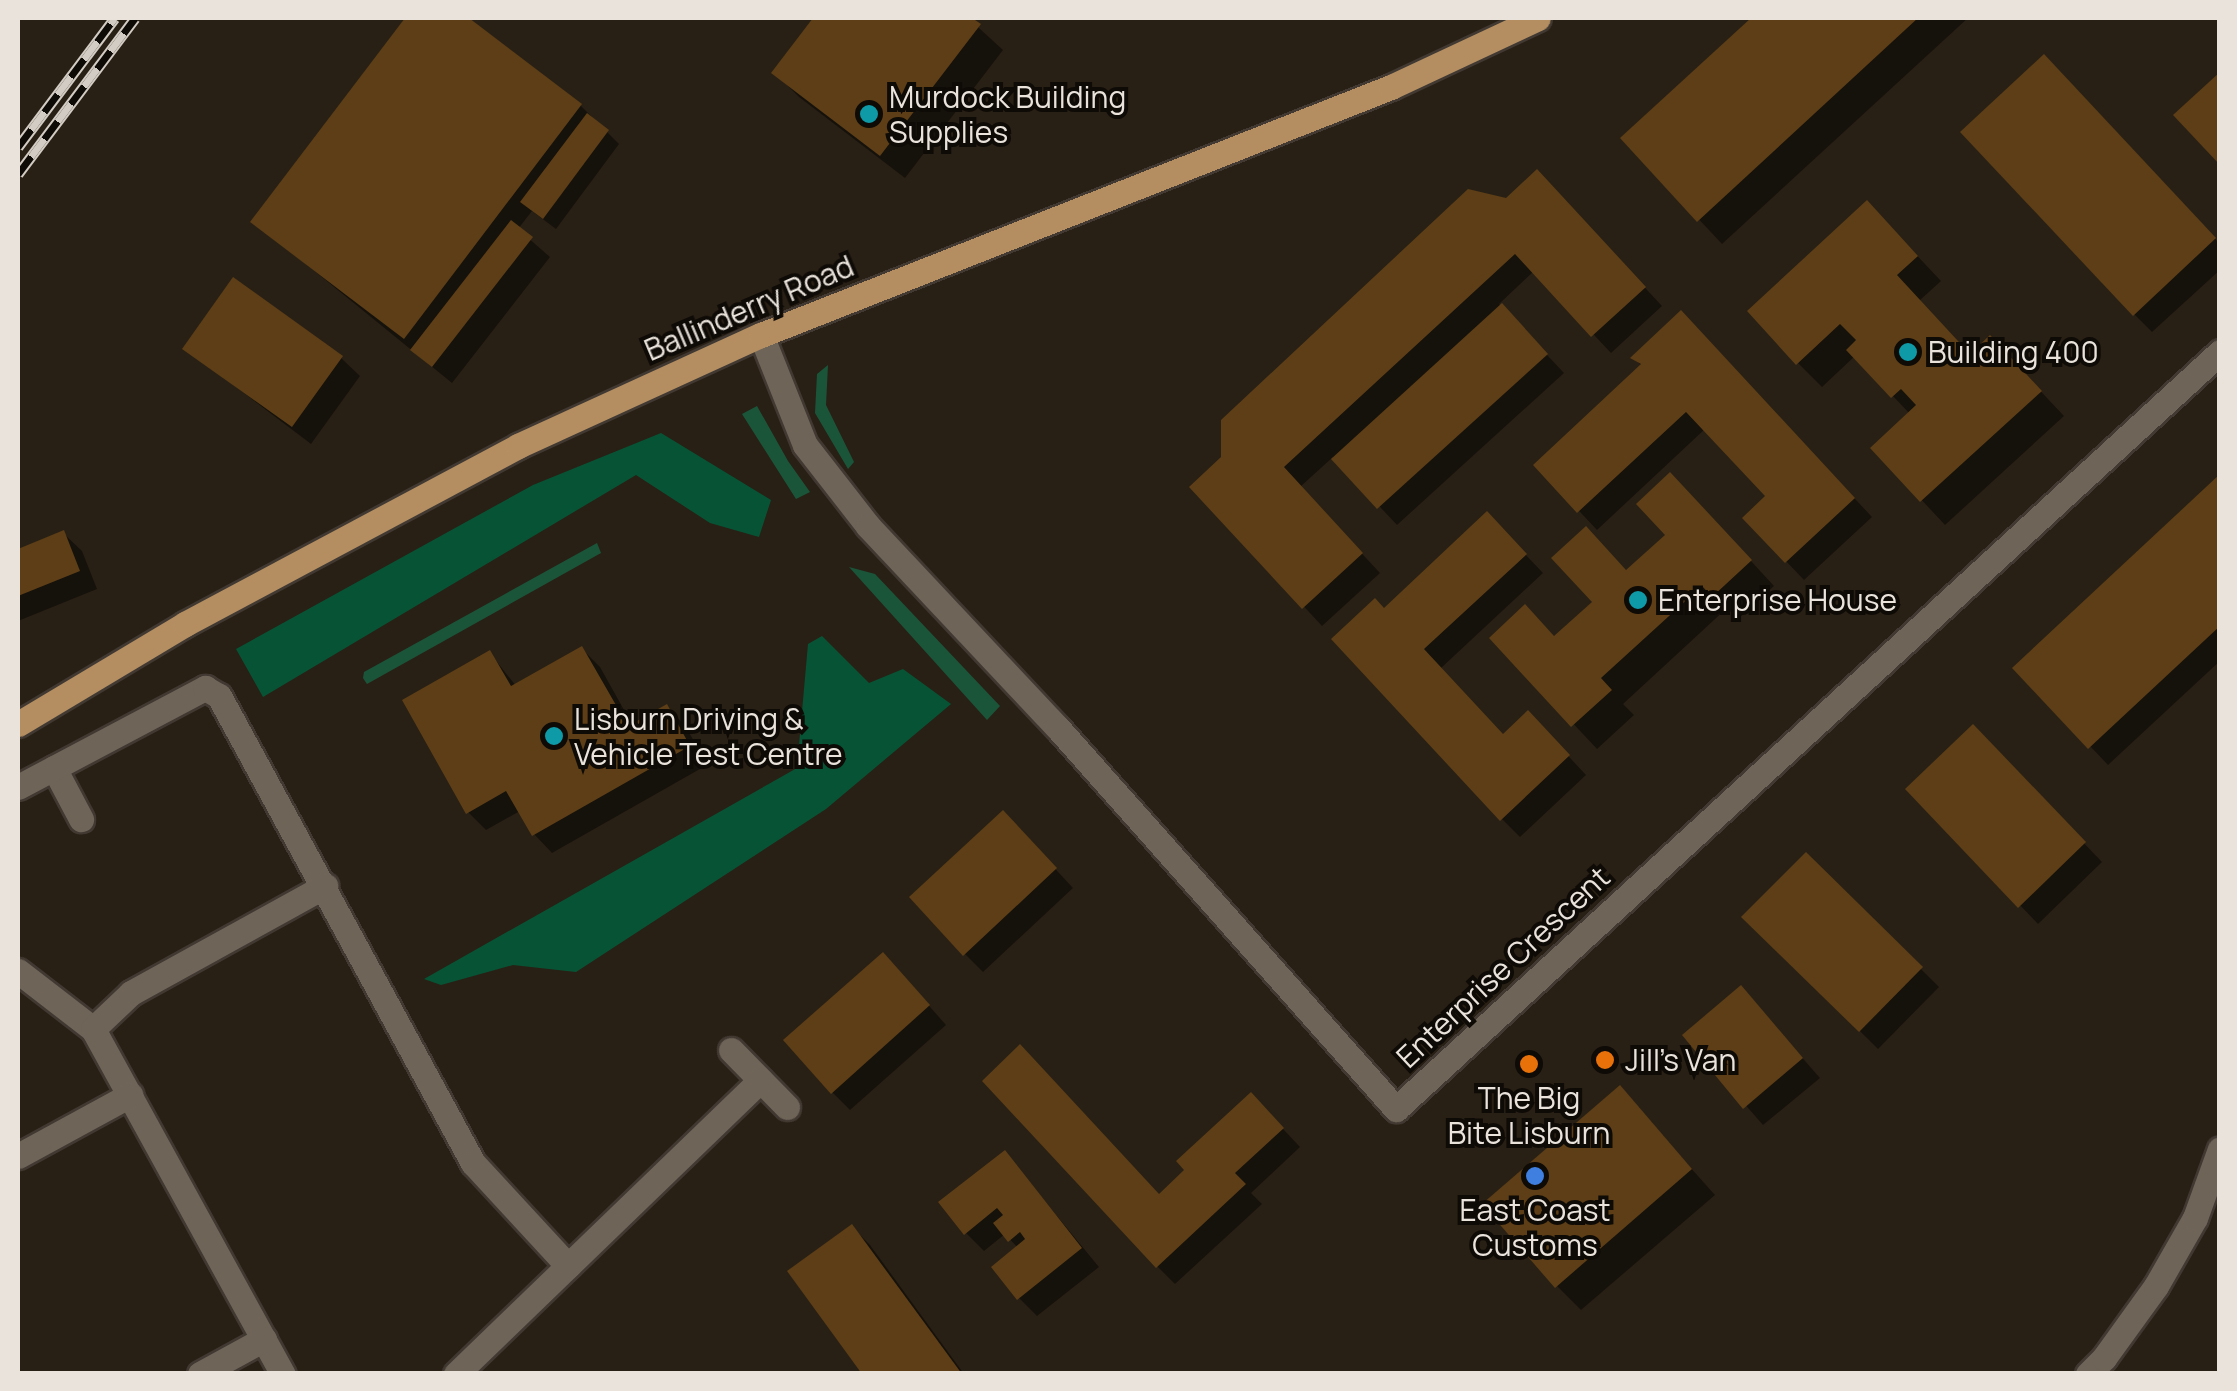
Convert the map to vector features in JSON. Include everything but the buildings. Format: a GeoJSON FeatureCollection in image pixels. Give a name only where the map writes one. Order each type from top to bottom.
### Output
{"type":"FeatureCollection","features":[{"type":"Feature","properties":{"kind":"main road","name":"Ballinderry Road"},"geometry":{"type":"LineString","coordinates":[[18,724],[343,536],[518,446],[761,335],[1390,88],[1538,18]]}},
{"type":"Feature","properties":{"kind":"street","name":"Enterprise Crescent"},"geometry":{"type":"LineString","coordinates":[[761,335],[805,445],[868,526],[1057,727],[1396,1110],[2220,352]]}},
{"type":"Feature","properties":{"kind":"street"},"geometry":{"type":"LineString","coordinates":[[18,788],[205,688],[219,696],[473,1163],[568,1266]]}},
{"type":"Feature","properties":{"kind":"street"},"geometry":{"type":"LineString","coordinates":[[54,768],[81,820]]}},
{"type":"Feature","properties":{"kind":"street"},"geometry":{"type":"LineString","coordinates":[[93,1029],[131,992],[325,886]]}},
{"type":"Feature","properties":{"kind":"street"},"geometry":{"type":"LineString","coordinates":[[18,971],[93,1029],[283,1374]]}},
{"type":"Feature","properties":{"kind":"street"},"geometry":{"type":"LineString","coordinates":[[731,1050],[787,1107]]}},
{"type":"Feature","properties":{"kind":"street"},"geometry":{"type":"LineString","coordinates":[[456,1374],[760,1080]]}},
{"type":"Feature","properties":{"kind":"street"},"geometry":{"type":"LineString","coordinates":[[18,1156],[130,1096]]}},
{"type":"Feature","properties":{"kind":"street"},"geometry":{"type":"LineString","coordinates":[[2104,1368],[2195,1218],[2220,1148]]}},
{"type":"Feature","properties":{"kind":"street"},"geometry":{"type":"LineString","coordinates":[[200,1374],[264,1339]]}},
{"type":"Feature","properties":{"kind":"green space"},"geometry":{"type":"Polygon","coordinates":[[[828,365],[826,405],[854,462],[848,469],[815,413],[817,374],[828,365]]]}},
{"type":"Feature","properties":{"kind":"green space"},"geometry":{"type":"Polygon","coordinates":[[[757,406],[810,492],[796,499],[742,414],[757,406]]]}},
{"type":"Feature","properties":{"kind":"green space"},"geometry":{"type":"Polygon","coordinates":[[[661,433],[771,500],[759,537],[710,523],[636,475],[263,697],[236,649],[533,485],[661,433]]]}},
{"type":"Feature","properties":{"kind":"green space"},"geometry":{"type":"Polygon","coordinates":[[[597,543],[601,553],[367,684],[363,678],[364,672],[597,543]]]}},
{"type":"Feature","properties":{"kind":"green space"},"geometry":{"type":"Polygon","coordinates":[[[849,567],[875,574],[1000,706],[987,720],[849,567]]]}},
{"type":"Feature","properties":{"kind":"green space"},"geometry":{"type":"Polygon","coordinates":[[[822,636],[869,683],[903,669],[951,704],[826,809],[576,972],[513,965],[441,985],[424,979],[797,768],[808,644],[822,636]]]}},
{"type":"Feature","properties":{"kind":"railway"},"geometry":{"type":"LineString","coordinates":[[18,147],[115,18]]}},
{"type":"Feature","properties":{"kind":"railway"},"geometry":{"type":"LineString","coordinates":[[18,174],[135,18]]}},
{"type":"Feature","properties":{"kind":"place","name":"Murdock Building Supplies"},"geometry":{"type":"Point","coordinates":[869,114]}},
{"type":"Feature","properties":{"kind":"place","name":"Building 400"},"geometry":{"type":"Point","coordinates":[1908,352]}},
{"type":"Feature","properties":{"kind":"place","name":"Enterprise House"},"geometry":{"type":"Point","coordinates":[1638,600]}},
{"type":"Feature","properties":{"kind":"place","name":"Lisburn Driving & Vehicle Test Centre"},"geometry":{"type":"Point","coordinates":[554,736]}},
{"type":"Feature","properties":{"kind":"place","name":"Jill's Van"},"geometry":{"type":"Point","coordinates":[1605,1060]}},
{"type":"Feature","properties":{"kind":"place","name":"The Big Bite Lisburn"},"geometry":{"type":"Point","coordinates":[1529,1064]}},
{"type":"Feature","properties":{"kind":"place","name":"East Coast Customs"},"geometry":{"type":"Point","coordinates":[1535,1176]}}]}
